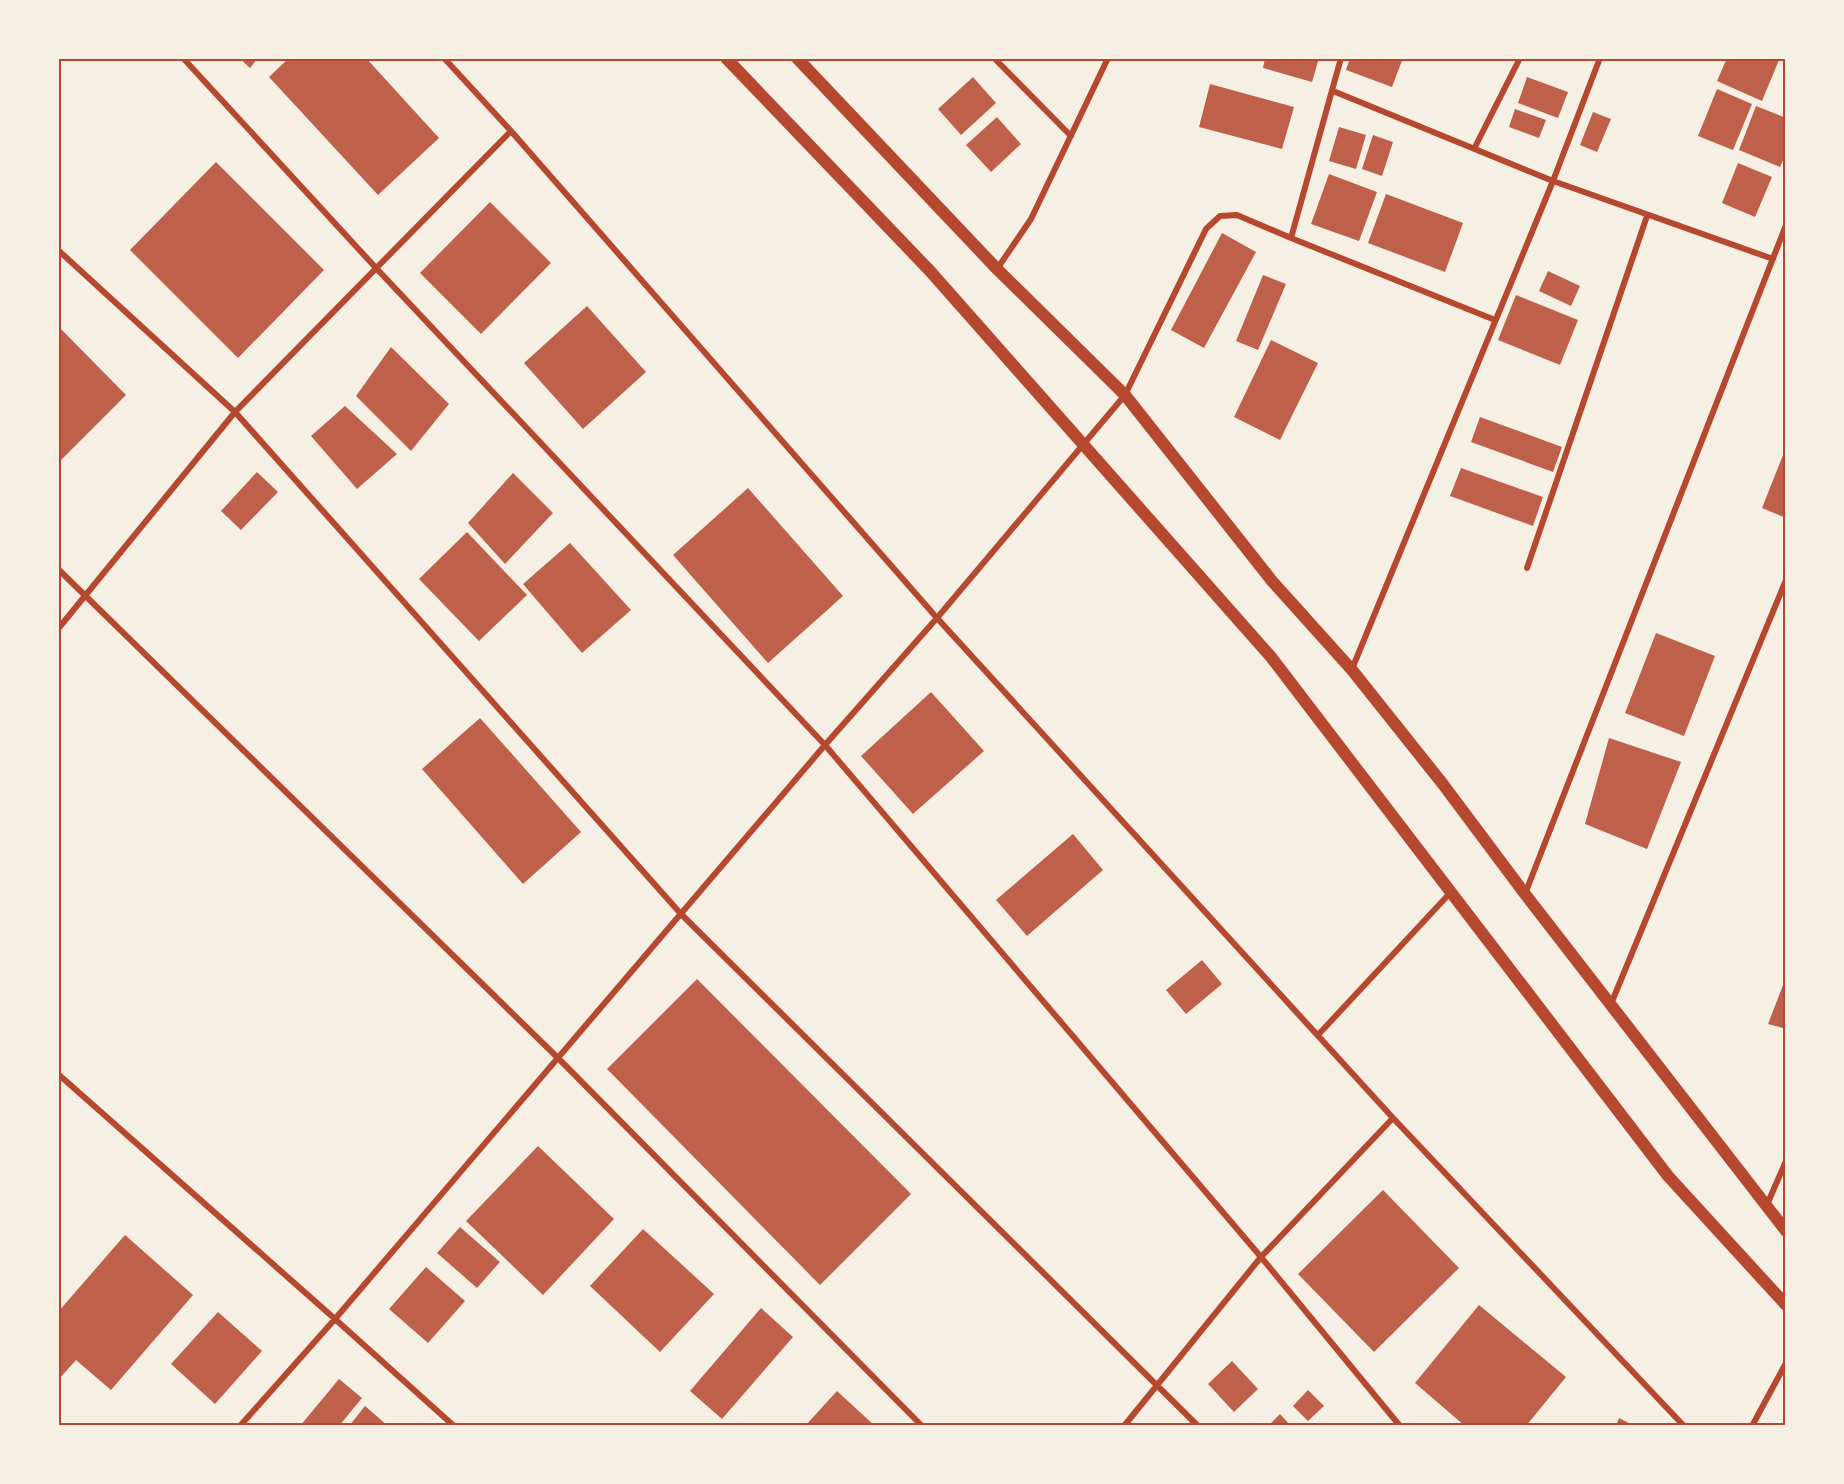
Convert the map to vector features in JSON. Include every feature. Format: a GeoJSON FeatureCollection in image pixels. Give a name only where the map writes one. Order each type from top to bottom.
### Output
{"type":"FeatureCollection","features":[{"type":"Feature","properties":{"kind":"main road"},"geometry":{"type":"LineString","coordinates":[[726,58],[930,271],[1271,657],[1668,1176],[1785,1305]]}},
{"type":"Feature","properties":{"kind":"main road"},"geometry":{"type":"LineString","coordinates":[[797,58],[997,269],[1125,395],[1272,581],[1352,670],[1442,783],[1785,1231]]}},
{"type":"Feature","properties":{"kind":"street"},"geometry":{"type":"LineString","coordinates":[[183,58],[376,268],[825,745],[1261,1257],[1400,1425]]}},
{"type":"Feature","properties":{"kind":"street"},"geometry":{"type":"LineString","coordinates":[[444,58],[511,131],[936,618],[1393,1118],[1684,1425]]}},
{"type":"Feature","properties":{"kind":"street"},"geometry":{"type":"LineString","coordinates":[[994,58],[1071,136]]}},
{"type":"Feature","properties":{"kind":"street"},"geometry":{"type":"LineString","coordinates":[[997,269],[1031,219],[1108,58]]}},
{"type":"Feature","properties":{"kind":"street"},"geometry":{"type":"LineString","coordinates":[[1291,238],[1341,58]]}},
{"type":"Feature","properties":{"kind":"street"},"geometry":{"type":"LineString","coordinates":[[1475,147],[1520,58]]}},
{"type":"Feature","properties":{"kind":"street"},"geometry":{"type":"LineString","coordinates":[[1352,670],[1553,181],[1600,58]]}},
{"type":"Feature","properties":{"kind":"street"},"geometry":{"type":"LineString","coordinates":[[1333,91],[1475,147],[1553,181],[1773,259]]}},
{"type":"Feature","properties":{"kind":"street"},"geometry":{"type":"LineString","coordinates":[[58,630],[235,412],[511,131]]}},
{"type":"Feature","properties":{"kind":"street"},"geometry":{"type":"LineString","coordinates":[[240,1425],[335,1319],[1125,395],[1206,229],[1220,216],[1237,215],[1495,320]]}},
{"type":"Feature","properties":{"kind":"street"},"geometry":{"type":"LineString","coordinates":[[1527,568],[1647,216]]}},
{"type":"Feature","properties":{"kind":"street"},"geometry":{"type":"LineString","coordinates":[[1525,894],[1785,225]]}},
{"type":"Feature","properties":{"kind":"street"},"geometry":{"type":"LineString","coordinates":[[58,250],[235,412],[681,914],[1198,1425]]}},
{"type":"Feature","properties":{"kind":"street"},"geometry":{"type":"LineString","coordinates":[[58,569],[558,1058],[922,1425]]}},
{"type":"Feature","properties":{"kind":"street"},"geometry":{"type":"LineString","coordinates":[[1611,1004],[1785,580]]}},
{"type":"Feature","properties":{"kind":"street"},"geometry":{"type":"LineString","coordinates":[[1318,1035],[1450,892]]}},
{"type":"Feature","properties":{"kind":"street"},"geometry":{"type":"LineString","coordinates":[[58,1074],[454,1425]]}},
{"type":"Feature","properties":{"kind":"street"},"geometry":{"type":"LineString","coordinates":[[1124,1425],[1261,1257],[1393,1118]]}},
{"type":"Feature","properties":{"kind":"street"},"geometry":{"type":"LineString","coordinates":[[1765,1207],[1785,1161]]}},
{"type":"Feature","properties":{"kind":"street"},"geometry":{"type":"LineString","coordinates":[[1752,1425],[1785,1363]]}},
{"type":"Feature","properties":{"kind":"building"},"geometry":{"type":"Polygon","coordinates":[[[239,58],[258,58],[250,68],[239,58]]]}},
{"type":"Feature","properties":{"kind":"building"},"geometry":{"type":"Polygon","coordinates":[[[289,58],[366,58],[439,138],[378,195],[269,77],[289,58]]]}},
{"type":"Feature","properties":{"kind":"building"},"geometry":{"type":"Polygon","coordinates":[[[1265,58],[1319,58],[1312,82],[1263,68],[1265,58]]]}},
{"type":"Feature","properties":{"kind":"building"},"geometry":{"type":"Polygon","coordinates":[[[1350,58],[1403,58],[1392,87],[1346,70],[1350,58]]]}},
{"type":"Feature","properties":{"kind":"building"},"geometry":{"type":"Polygon","coordinates":[[[1727,58],[1775,58],[1779,60],[1762,101],[1717,81],[1727,58]]]}},
{"type":"Feature","properties":{"kind":"building"},"geometry":{"type":"Polygon","coordinates":[[[973,77],[996,103],[961,135],[938,109],[973,77]]]}},
{"type":"Feature","properties":{"kind":"building"},"geometry":{"type":"Polygon","coordinates":[[[1527,77],[1568,92],[1558,118],[1518,103],[1527,77]]]}},
{"type":"Feature","properties":{"kind":"building"},"geometry":{"type":"Polygon","coordinates":[[[1210,84],[1294,107],[1282,149],[1199,127],[1210,84]]]}},
{"type":"Feature","properties":{"kind":"building"},"geometry":{"type":"Polygon","coordinates":[[[1717,89],[1752,104],[1733,150],[1698,136],[1717,89]]]}},
{"type":"Feature","properties":{"kind":"building"},"geometry":{"type":"Polygon","coordinates":[[[1756,106],[1786,118],[1786,154],[1780,167],[1739,150],[1756,106]]]}},
{"type":"Feature","properties":{"kind":"building"},"geometry":{"type":"Polygon","coordinates":[[[1515,109],[1546,120],[1539,138],[1509,127],[1515,109]]]}},
{"type":"Feature","properties":{"kind":"building"},"geometry":{"type":"Polygon","coordinates":[[[1593,112],[1611,119],[1597,152],[1580,145],[1593,112]]]}},
{"type":"Feature","properties":{"kind":"building"},"geometry":{"type":"Polygon","coordinates":[[[997,117],[1021,144],[991,172],[966,145],[997,117]]]}},
{"type":"Feature","properties":{"kind":"building"},"geometry":{"type":"Polygon","coordinates":[[[1339,127],[1366,135],[1356,169],[1329,161],[1339,127]]]}},
{"type":"Feature","properties":{"kind":"building"},"geometry":{"type":"Polygon","coordinates":[[[1373,135],[1393,142],[1382,176],[1362,169],[1373,135]]]}},
{"type":"Feature","properties":{"kind":"building"},"geometry":{"type":"Polygon","coordinates":[[[216,162],[324,270],[238,358],[130,250],[216,162]]]}},
{"type":"Feature","properties":{"kind":"building"},"geometry":{"type":"Polygon","coordinates":[[[1738,163],[1772,177],[1755,217],[1722,203],[1738,163]]]}},
{"type":"Feature","properties":{"kind":"building"},"geometry":{"type":"Polygon","coordinates":[[[1329,174],[1377,192],[1359,241],[1311,224],[1329,174]]]}},
{"type":"Feature","properties":{"kind":"building"},"geometry":{"type":"Polygon","coordinates":[[[1386,194],[1463,223],[1445,272],[1368,243],[1386,194]]]}},
{"type":"Feature","properties":{"kind":"building"},"geometry":{"type":"Polygon","coordinates":[[[490,202],[551,263],[481,334],[420,273],[490,202]]]}},
{"type":"Feature","properties":{"kind":"building"},"geometry":{"type":"Polygon","coordinates":[[[1222,233],[1256,252],[1204,348],[1171,330],[1222,233]]]}},
{"type":"Feature","properties":{"kind":"building"},"geometry":{"type":"Polygon","coordinates":[[[1548,271],[1580,286],[1571,306],[1539,291],[1548,271]]]}},
{"type":"Feature","properties":{"kind":"building"},"geometry":{"type":"Polygon","coordinates":[[[1263,275],[1286,284],[1258,350],[1236,341],[1263,275]]]}},
{"type":"Feature","properties":{"kind":"building"},"geometry":{"type":"Polygon","coordinates":[[[1516,295],[1578,320],[1560,365],[1498,340],[1516,295]]]}},
{"type":"Feature","properties":{"kind":"building"},"geometry":{"type":"Polygon","coordinates":[[[587,306],[646,372],[583,429],[524,363],[587,306]]]}},
{"type":"Feature","properties":{"kind":"building"},"geometry":{"type":"Polygon","coordinates":[[[58,326],[126,395],[58,463],[58,326]]]}},
{"type":"Feature","properties":{"kind":"building"},"geometry":{"type":"Polygon","coordinates":[[[1271,340],[1318,363],[1280,440],[1234,417],[1271,340]]]}},
{"type":"Feature","properties":{"kind":"building"},"geometry":{"type":"Polygon","coordinates":[[[391,347],[449,404],[411,451],[356,396],[391,347]]]}},
{"type":"Feature","properties":{"kind":"building"},"geometry":{"type":"Polygon","coordinates":[[[345,406],[397,454],[357,489],[311,436],[345,406]]]}},
{"type":"Feature","properties":{"kind":"building"},"geometry":{"type":"Polygon","coordinates":[[[1480,417],[1562,447],[1553,472],[1471,442],[1480,417]]]}},
{"type":"Feature","properties":{"kind":"building"},"geometry":{"type":"Polygon","coordinates":[[[1786,450],[1786,518],[1762,508],[1786,450]]]}},
{"type":"Feature","properties":{"kind":"building"},"geometry":{"type":"Polygon","coordinates":[[[1461,468],[1543,497],[1533,526],[1450,496],[1461,468]]]}},
{"type":"Feature","properties":{"kind":"building"},"geometry":{"type":"Polygon","coordinates":[[[257,472],[278,492],[241,530],[221,511],[257,472]]]}},
{"type":"Feature","properties":{"kind":"building"},"geometry":{"type":"Polygon","coordinates":[[[513,473],[553,513],[505,564],[468,523],[513,473]]]}},
{"type":"Feature","properties":{"kind":"building"},"geometry":{"type":"Polygon","coordinates":[[[748,488],[843,596],[768,663],[673,555],[748,488]]]}},
{"type":"Feature","properties":{"kind":"building"},"geometry":{"type":"Polygon","coordinates":[[[467,532],[527,595],[479,641],[419,579],[467,532]]]}},
{"type":"Feature","properties":{"kind":"building"},"geometry":{"type":"Polygon","coordinates":[[[570,543],[631,610],[582,653],[523,584],[570,543]]]}},
{"type":"Feature","properties":{"kind":"building"},"geometry":{"type":"Polygon","coordinates":[[[1656,633],[1715,656],[1684,736],[1625,713],[1656,633]]]}},
{"type":"Feature","properties":{"kind":"building"},"geometry":{"type":"Polygon","coordinates":[[[931,692],[984,751],[913,814],[861,756],[931,692]]]}},
{"type":"Feature","properties":{"kind":"building"},"geometry":{"type":"Polygon","coordinates":[[[480,718],[581,832],[523,884],[422,769],[480,718]]]}},
{"type":"Feature","properties":{"kind":"building"},"geometry":{"type":"Polygon","coordinates":[[[1609,738],[1681,762],[1647,849],[1585,824],[1609,738]]]}},
{"type":"Feature","properties":{"kind":"building"},"geometry":{"type":"Polygon","coordinates":[[[1073,834],[1103,870],[1027,936],[996,900],[1073,834]]]}},
{"type":"Feature","properties":{"kind":"building"},"geometry":{"type":"Polygon","coordinates":[[[1202,960],[1222,984],[1186,1014],[1166,990],[1202,960]]]}},
{"type":"Feature","properties":{"kind":"building"},"geometry":{"type":"Polygon","coordinates":[[[697,979],[911,1194],[820,1285],[607,1069],[697,979]]]}},
{"type":"Feature","properties":{"kind":"building"},"geometry":{"type":"Polygon","coordinates":[[[1786,980],[1786,1029],[1768,1024],[1786,980]]]}},
{"type":"Feature","properties":{"kind":"building"},"geometry":{"type":"Polygon","coordinates":[[[538,1146],[614,1219],[543,1295],[466,1221],[538,1146]]]}},
{"type":"Feature","properties":{"kind":"building"},"geometry":{"type":"Polygon","coordinates":[[[1383,1190],[1459,1268],[1374,1352],[1298,1274],[1383,1190]]]}},
{"type":"Feature","properties":{"kind":"building"},"geometry":{"type":"Polygon","coordinates":[[[460,1227],[500,1262],[477,1288],[437,1253],[460,1227]]]}},
{"type":"Feature","properties":{"kind":"building"},"geometry":{"type":"Polygon","coordinates":[[[643,1229],[714,1294],[660,1352],[590,1286],[643,1229]]]}},
{"type":"Feature","properties":{"kind":"building"},"geometry":{"type":"Polygon","coordinates":[[[125,1235],[193,1295],[111,1390],[76,1360],[58,1380],[58,1312],[125,1235]]]}},
{"type":"Feature","properties":{"kind":"building"},"geometry":{"type":"Polygon","coordinates":[[[426,1267],[465,1301],[428,1343],[389,1309],[426,1267]]]}},
{"type":"Feature","properties":{"kind":"building"},"geometry":{"type":"Polygon","coordinates":[[[1479,1305],[1566,1377],[1526,1426],[1465,1426],[1415,1383],[1479,1305]]]}},
{"type":"Feature","properties":{"kind":"building"},"geometry":{"type":"Polygon","coordinates":[[[761,1308],[793,1337],[722,1419],[690,1391],[761,1308]]]}},
{"type":"Feature","properties":{"kind":"building"},"geometry":{"type":"Polygon","coordinates":[[[218,1312],[262,1351],[215,1404],[171,1364],[218,1312]]]}},
{"type":"Feature","properties":{"kind":"building"},"geometry":{"type":"Polygon","coordinates":[[[1232,1361],[1258,1389],[1234,1412],[1208,1384],[1232,1361]]]}},
{"type":"Feature","properties":{"kind":"building"},"geometry":{"type":"Polygon","coordinates":[[[339,1379],[362,1398],[339,1426],[300,1426],[339,1379]]]}},
{"type":"Feature","properties":{"kind":"building"},"geometry":{"type":"Polygon","coordinates":[[[1308,1390],[1324,1406],[1308,1421],[1293,1406],[1308,1390]]]}},
{"type":"Feature","properties":{"kind":"building"},"geometry":{"type":"Polygon","coordinates":[[[837,1391],[875,1426],[805,1426],[837,1391]]]}},
{"type":"Feature","properties":{"kind":"building"},"geometry":{"type":"Polygon","coordinates":[[[365,1406],[388,1426],[349,1426],[365,1406]]]}},
{"type":"Feature","properties":{"kind":"building"},"geometry":{"type":"Polygon","coordinates":[[[1280,1414],[1291,1426],[1268,1426],[1280,1414]]]}},
{"type":"Feature","properties":{"kind":"building"},"geometry":{"type":"Polygon","coordinates":[[[1619,1418],[1635,1426],[1616,1426],[1619,1418]]]}}]}
